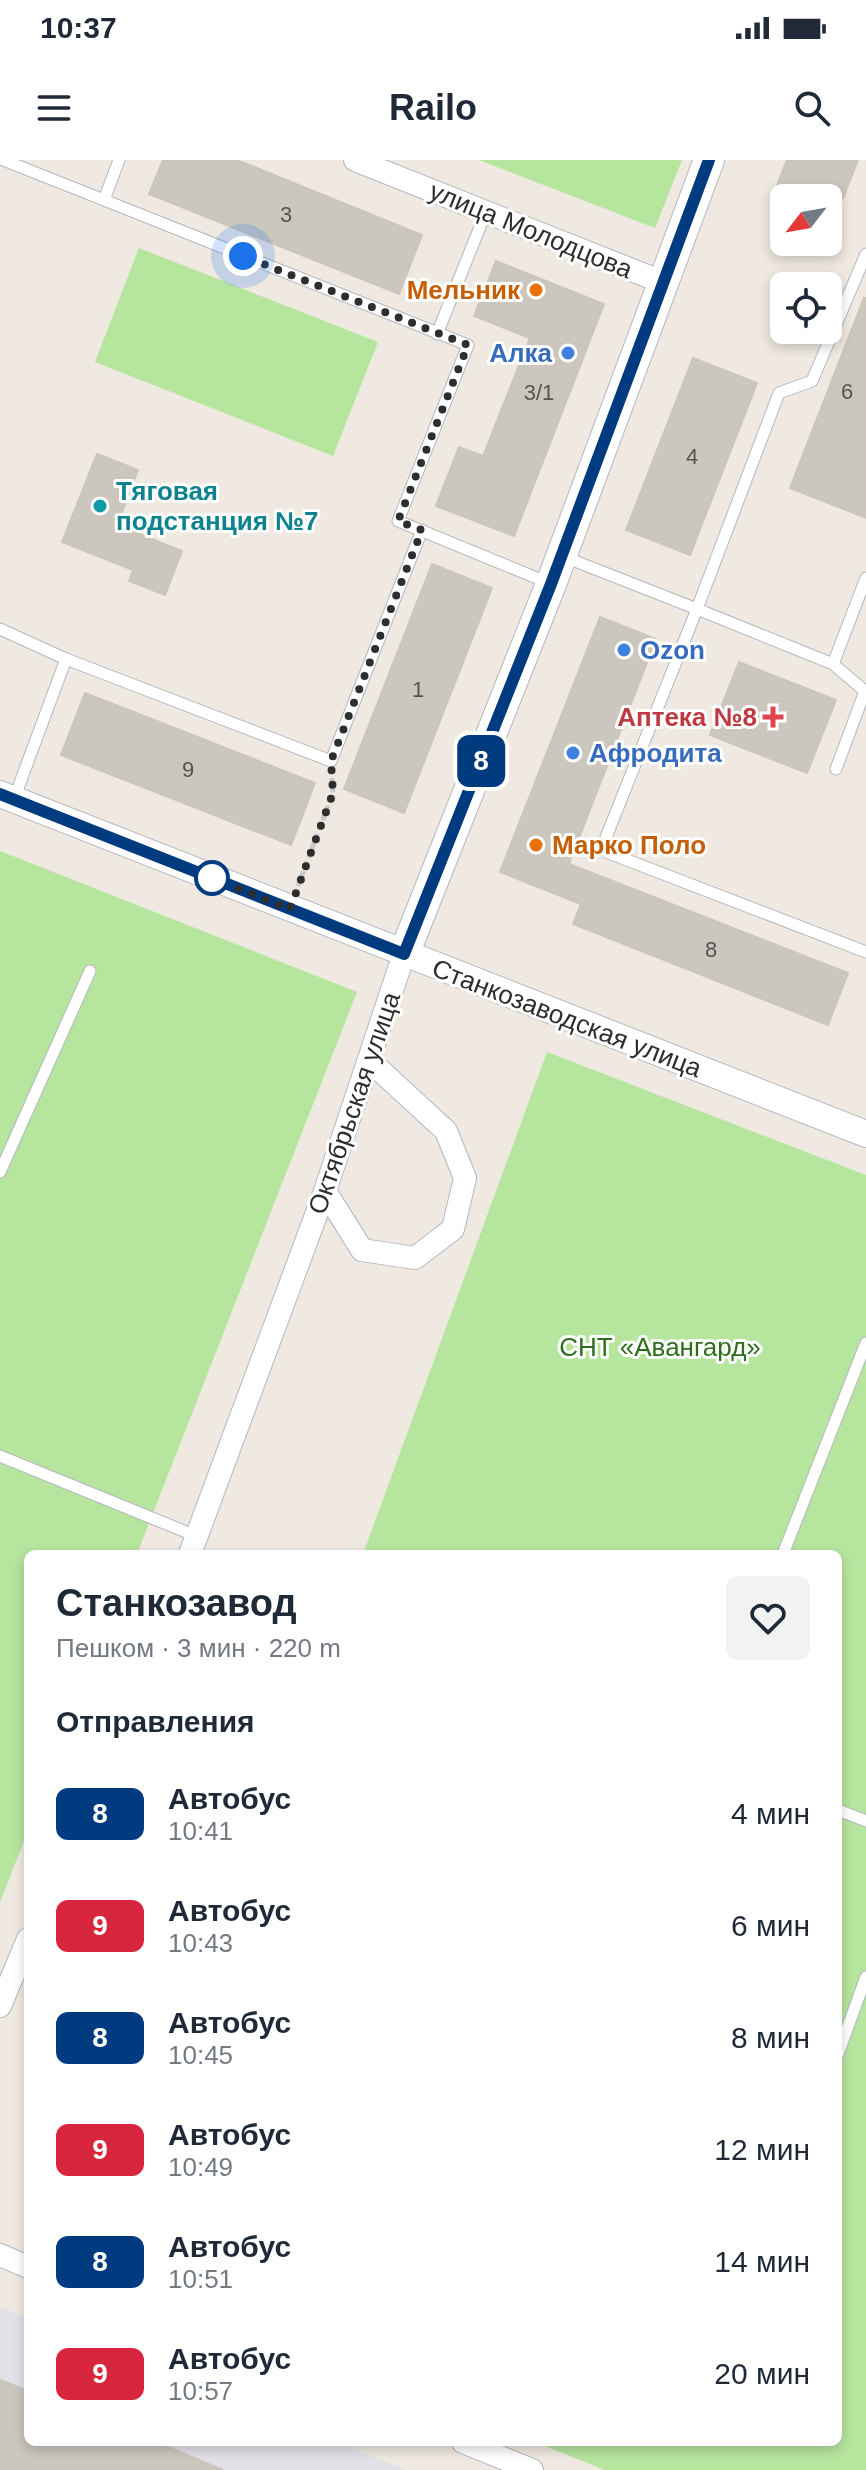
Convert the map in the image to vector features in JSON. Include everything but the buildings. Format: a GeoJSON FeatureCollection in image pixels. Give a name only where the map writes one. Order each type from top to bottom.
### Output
{"type":"FeatureCollection","features":[{"type":"Feature","properties":{"kind":"main road","name":"Октябрьская улица"},"geometry":{"type":"LineString","coordinates":[[404,954],[555,570],[709,160]]}},
{"type":"Feature","properties":{"kind":"street","name":"улица Молодцова"},"geometry":{"type":"LineString","coordinates":[[355,160],[662,282]]}},
{"type":"Feature","properties":{"kind":"street","name":"Станкозаводская улица"},"geometry":{"type":"LineString","coordinates":[[7,797],[866,1134]]}},
{"type":"Feature","properties":{"kind":"street","name":"Октябрьская улица"},"geometry":{"type":"LineString","coordinates":[[192,1549],[325,1191],[404,954]]}},
{"type":"Feature","properties":{"kind":"street"},"geometry":{"type":"LineString","coordinates":[[325,1191],[362,1250],[415,1258],[453,1229],[465,1178],[446,1131],[370,1061]]}},
{"type":"Feature","properties":{"kind":"street"},"geometry":{"type":"LineString","coordinates":[[0,2006],[24,1949]]}},
{"type":"Feature","properties":{"kind":"street"},"geometry":{"type":"LineString","coordinates":[[0,2255],[24,2265]]}},
{"type":"Feature","properties":{"kind":"street"},"geometry":{"type":"LineString","coordinates":[[473,2446],[532,2470]]}},
{"type":"Feature","properties":{"kind":"lane"},"geometry":{"type":"LineString","coordinates":[[3,160],[468,345],[398,521],[555,570],[697,609],[833,664],[866,692],[836,769]]}},
{"type":"Feature","properties":{"kind":"lane"},"geometry":{"type":"LineString","coordinates":[[104,200],[119,160]]}},
{"type":"Feature","properties":{"kind":"lane"},"geometry":{"type":"LineString","coordinates":[[437,334],[486,212]]}},
{"type":"Feature","properties":{"kind":"lane"},"geometry":{"type":"LineString","coordinates":[[866,254],[812,381],[779,393],[601,850],[866,952]]}},
{"type":"Feature","properties":{"kind":"lane"},"geometry":{"type":"LineString","coordinates":[[0,629],[66,659],[331,761],[422,530]]}},
{"type":"Feature","properties":{"kind":"lane"},"geometry":{"type":"LineString","coordinates":[[833,664],[866,578]]}},
{"type":"Feature","properties":{"kind":"lane"},"geometry":{"type":"LineString","coordinates":[[7,797],[66,659]]}},
{"type":"Feature","properties":{"kind":"lane"},"geometry":{"type":"LineString","coordinates":[[0,1172],[90,971]]}},
{"type":"Feature","properties":{"kind":"lane"},"geometry":{"type":"LineString","coordinates":[[785,1550],[866,1343]]}},
{"type":"Feature","properties":{"kind":"lane"},"geometry":{"type":"LineString","coordinates":[[0,1456],[192,1549]]}},
{"type":"Feature","properties":{"kind":"lane"},"geometry":{"type":"LineString","coordinates":[[842,1812],[866,1821]]}},
{"type":"Feature","properties":{"kind":"lane"},"geometry":{"type":"LineString","coordinates":[[842,2043],[866,1977]]}},
{"type":"Feature","properties":{"kind":"path"},"geometry":{"type":"LineString","coordinates":[[290,909],[333,793],[331,761]]}},
{"type":"Feature","properties":{"kind":"shaded area"},"geometry":{"type":"Polygon","coordinates":[[[0,2307],[24,2316],[24,2446],[346,2446],[406,2470],[0,2470],[0,2307]]]}},
{"type":"Feature","properties":{"kind":"green space"},"geometry":{"type":"Polygon","coordinates":[[[479,160],[682,160],[655,228],[479,160]]]}},
{"type":"Feature","properties":{"kind":"green space"},"geometry":{"type":"Polygon","coordinates":[[[139,248],[378,342],[333,456],[95,362],[139,248]]]}},
{"type":"Feature","properties":{"kind":"green space"},"geometry":{"type":"Polygon","coordinates":[[[0,851],[357,992],[139,1550],[24,1550],[24,1841],[0,1902],[0,851]]]}},
{"type":"Feature","properties":{"kind":"green space","name":"СНТ «Авангард»"},"geometry":{"type":"Polygon","coordinates":[[[547,1052],[866,1175],[866,2470],[605,2470],[545,2446],[842,2446],[842,1550],[364,1550],[547,1052]]]}},
{"type":"Feature","properties":{"kind":"bus line","name":"8"},"geometry":{"type":"LineString","coordinates":[[0,794],[404,954],[551,584],[709,160]]}},
{"type":"Feature","properties":{"kind":"place","name":"Мельник"},"geometry":{"type":"Point","coordinates":[536,290]}},
{"type":"Feature","properties":{"kind":"place","name":"Алка"},"geometry":{"type":"Point","coordinates":[568,353]}},
{"type":"Feature","properties":{"kind":"place","name":"Тяговая подстанция №7"},"geometry":{"type":"Point","coordinates":[100,506]}},
{"type":"Feature","properties":{"kind":"place","name":"Ozon"},"geometry":{"type":"Point","coordinates":[624,650]}},
{"type":"Feature","properties":{"kind":"place","name":"Аптека №8"},"geometry":{"type":"Point","coordinates":[773,717]}},
{"type":"Feature","properties":{"kind":"place","name":"Афродита"},"geometry":{"type":"Point","coordinates":[573,753]}},
{"type":"Feature","properties":{"kind":"place","name":"Марко Поло"},"geometry":{"type":"Point","coordinates":[536,845]}},
{"type":"Feature","properties":{"kind":"route"},"geometry":{"type":"LineString","coordinates":[[212,878],[290,909],[333,793],[331,761],[422,530],[398,521],[468,345],[243,256]]}}]}
